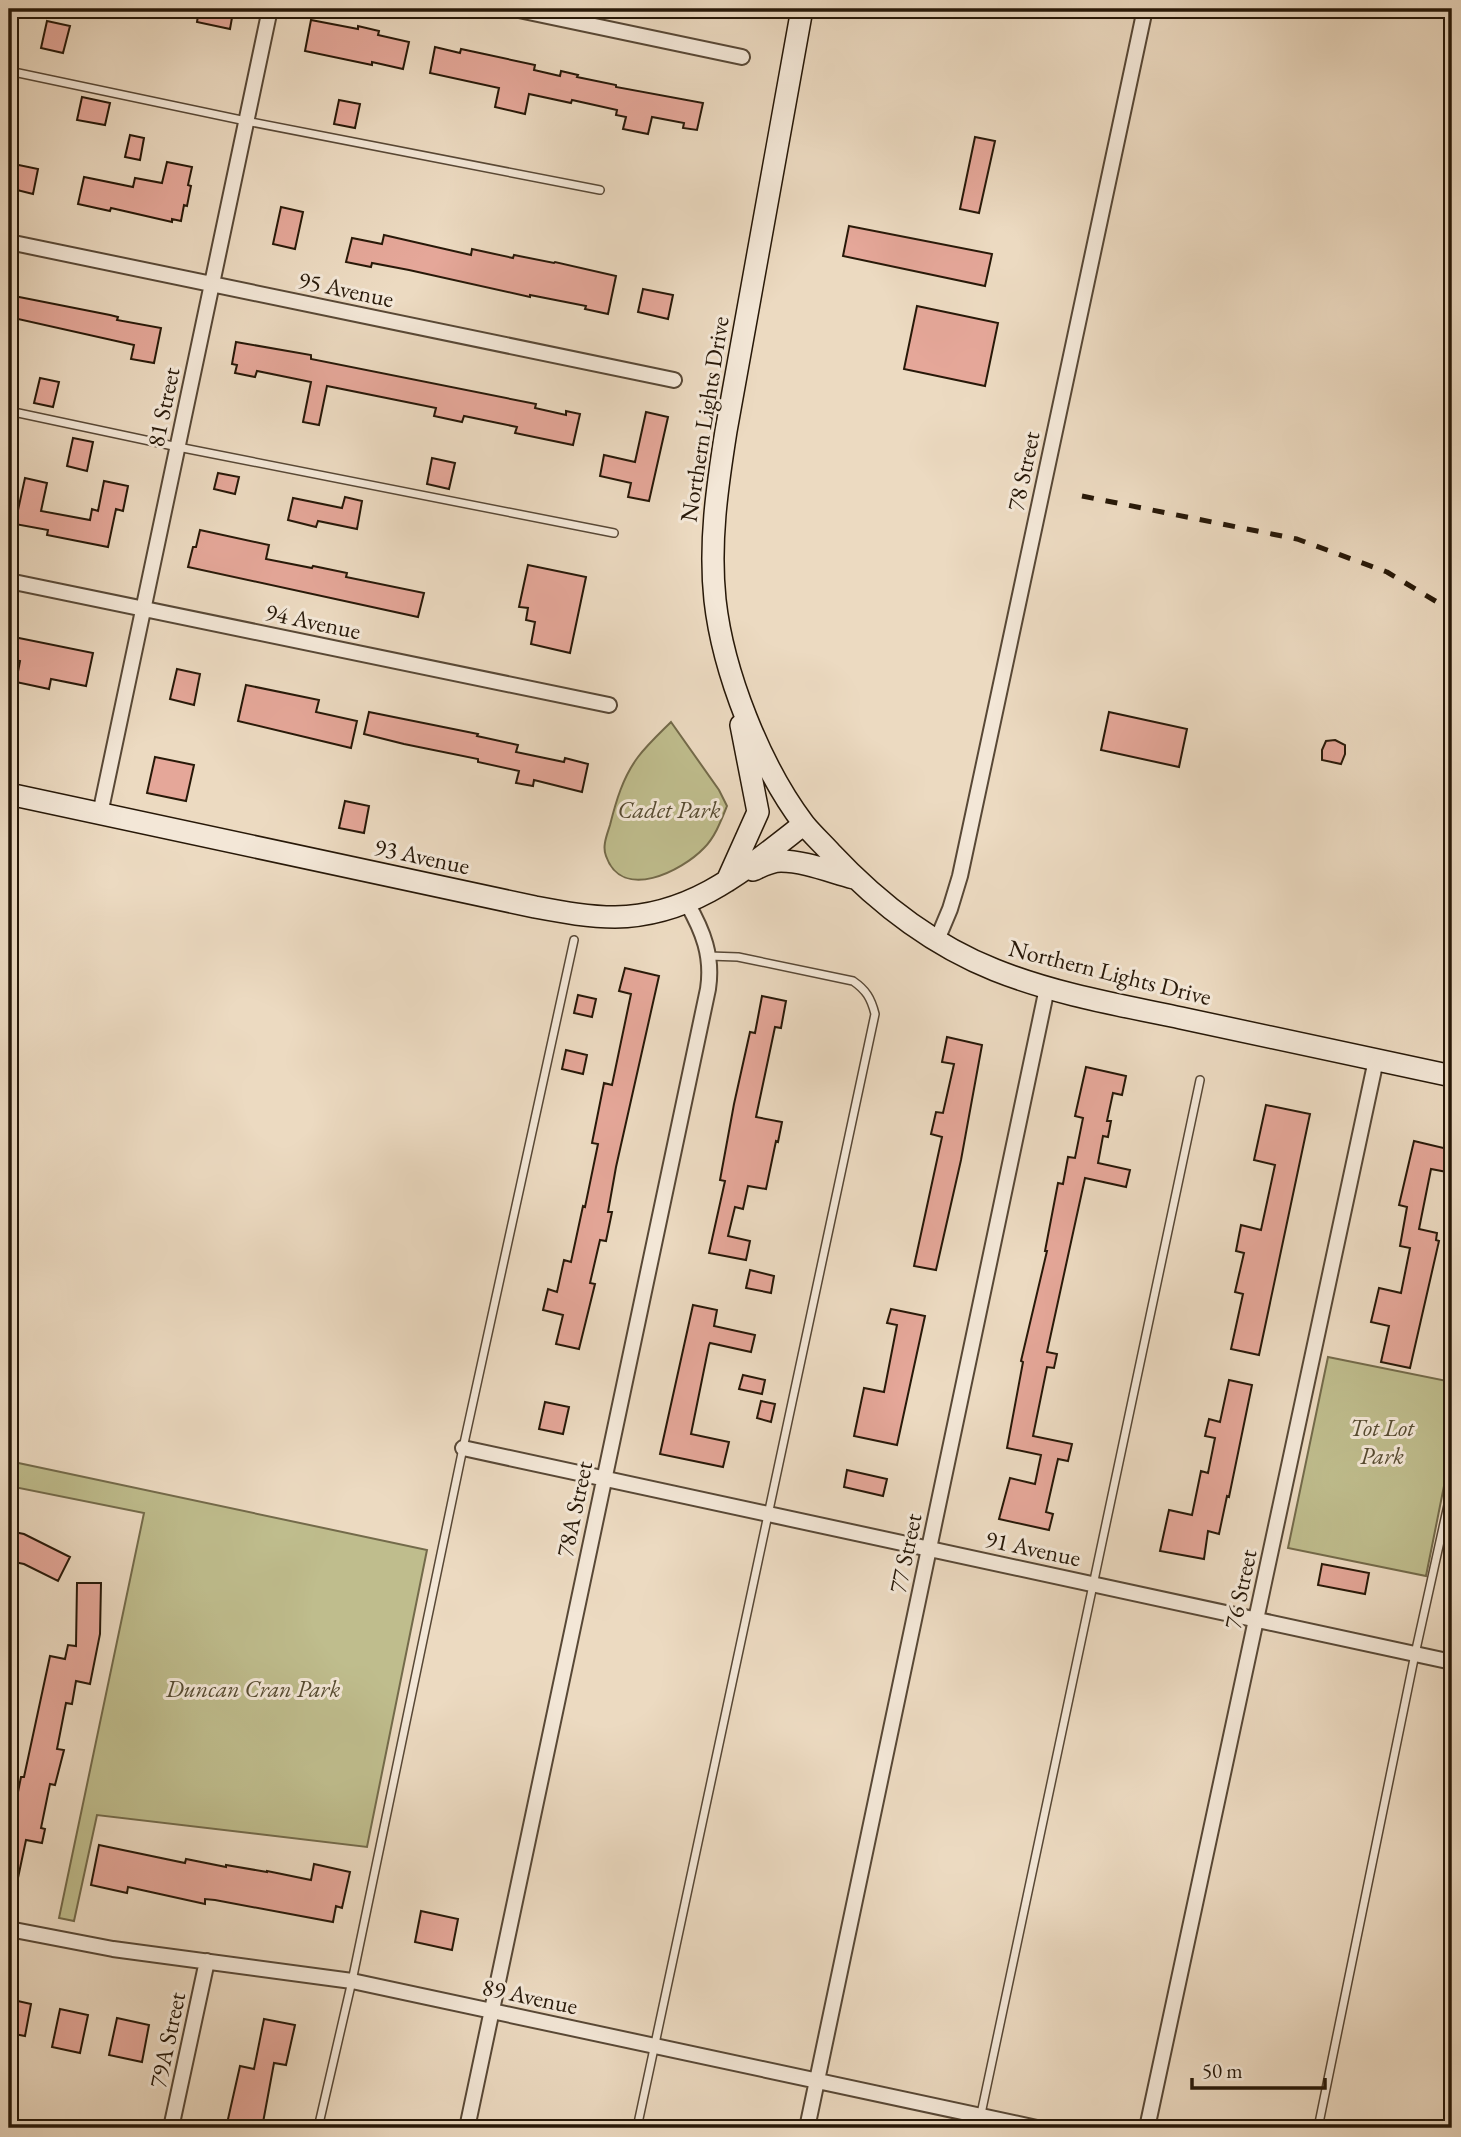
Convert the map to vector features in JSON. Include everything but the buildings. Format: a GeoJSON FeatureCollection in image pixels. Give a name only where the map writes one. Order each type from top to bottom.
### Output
{"type":"FeatureCollection","features":[{"type":"Feature","properties":{"kind":"main road","name":"Northern Lights Drive"},"geometry":{"type":"LineString","coordinates":[[802,9],[717,490],[713,539],[715,600],[727,665],[769,769],[804,824],[855,879],[880,901],[937,940],[980,964],[1046,988],[1452,1076]]}},
{"type":"Feature","properties":{"kind":"main road"},"geometry":{"type":"LineString","coordinates":[[726,883],[758,812],[733,682]]}},
{"type":"Feature","properties":{"kind":"main road","name":"93 Avenue"},"geometry":{"type":"LineString","coordinates":[[9,794],[582,915],[633,916],[687,903],[726,883],[804,824]]}},
{"type":"Feature","properties":{"kind":"main road"},"geometry":{"type":"LineString","coordinates":[[726,883],[769,863],[780,861],[855,879]]}},
{"type":"Feature","properties":{"kind":"street","name":"81 Street"},"geometry":{"type":"LineString","coordinates":[[100,814],[270,9]]}},
{"type":"Feature","properties":{"kind":"street"},"geometry":{"type":"LineString","coordinates":[[514,9],[742,57]]}},
{"type":"Feature","properties":{"kind":"street","name":"78 Street"},"geometry":{"type":"LineString","coordinates":[[937,940],[960,876],[1145,9]]}},
{"type":"Feature","properties":{"kind":"street","name":"95 Avenue"},"geometry":{"type":"LineString","coordinates":[[9,242],[674,380]]}},
{"type":"Feature","properties":{"kind":"street","name":"94 Avenue"},"geometry":{"type":"LineString","coordinates":[[9,581],[609,705]]}},
{"type":"Feature","properties":{"kind":"street","name":"78A Street"},"geometry":{"type":"LineString","coordinates":[[467,2128],[708,989],[709,956],[700,927],[687,903]]}},
{"type":"Feature","properties":{"kind":"street","name":"77 Street"},"geometry":{"type":"LineString","coordinates":[[807,2128],[1046,988]]}},
{"type":"Feature","properties":{"kind":"street","name":"76 Street"},"geometry":{"type":"LineString","coordinates":[[1147,2128],[1376,1060]]}},
{"type":"Feature","properties":{"kind":"street","name":"91 Avenue"},"geometry":{"type":"LineString","coordinates":[[463,1448],[1452,1662]]}},
{"type":"Feature","properties":{"kind":"street","name":"89 Avenue"},"geometry":{"type":"LineString","coordinates":[[9,1929],[113,1949],[352,1982],[817,2081],[979,2122],[1037,2128]]}},
{"type":"Feature","properties":{"kind":"street","name":"79A Street"},"geometry":{"type":"LineString","coordinates":[[171,2128],[207,1961]]}},
{"type":"Feature","properties":{"kind":"lane"},"geometry":{"type":"LineString","coordinates":[[9,71],[246,121],[600,190]]}},
{"type":"Feature","properties":{"kind":"lane"},"geometry":{"type":"LineString","coordinates":[[9,411],[614,533]]}},
{"type":"Feature","properties":{"kind":"lane"},"geometry":{"type":"LineString","coordinates":[[318,2128],[352,1982],[463,1448],[574,940]]}},
{"type":"Feature","properties":{"kind":"lane"},"geometry":{"type":"LineString","coordinates":[[637,2128],[875,1014],[865,989],[853,981],[738,957],[709,956]]}},
{"type":"Feature","properties":{"kind":"lane"},"geometry":{"type":"LineString","coordinates":[[979,2122],[1200,1080]]}},
{"type":"Feature","properties":{"kind":"lane"},"geometry":{"type":"LineString","coordinates":[[1318,2128],[1452,1487]]}},
{"type":"Feature","properties":{"kind":"green space","name":"Cadet Park"},"geometry":{"type":"Polygon","coordinates":[[[671,722],[719,790],[727,806],[711,839],[694,857],[668,873],[653,878],[638,880],[625,877],[614,870],[605,852],[605,841],[615,807],[633,765],[671,722]]]}},
{"type":"Feature","properties":{"kind":"green space","name":"Tot Lot Park"},"geometry":{"type":"Polygon","coordinates":[[[1328,1357],[1452,1382],[1452,1446],[1426,1576],[1288,1548],[1328,1357]]]}},
{"type":"Feature","properties":{"kind":"green space","name":"Duncan Cran Park"},"geometry":{"type":"Polygon","coordinates":[[[9,1461],[427,1550],[367,1847],[97,1815],[74,1921],[59,1918],[144,1513],[9,1486],[9,1461]]]}},
{"type":"Feature","properties":{"kind":"railway"},"geometry":{"type":"LineString","coordinates":[[1082,496],[1297,539],[1387,572],[1452,611]]}}]}
